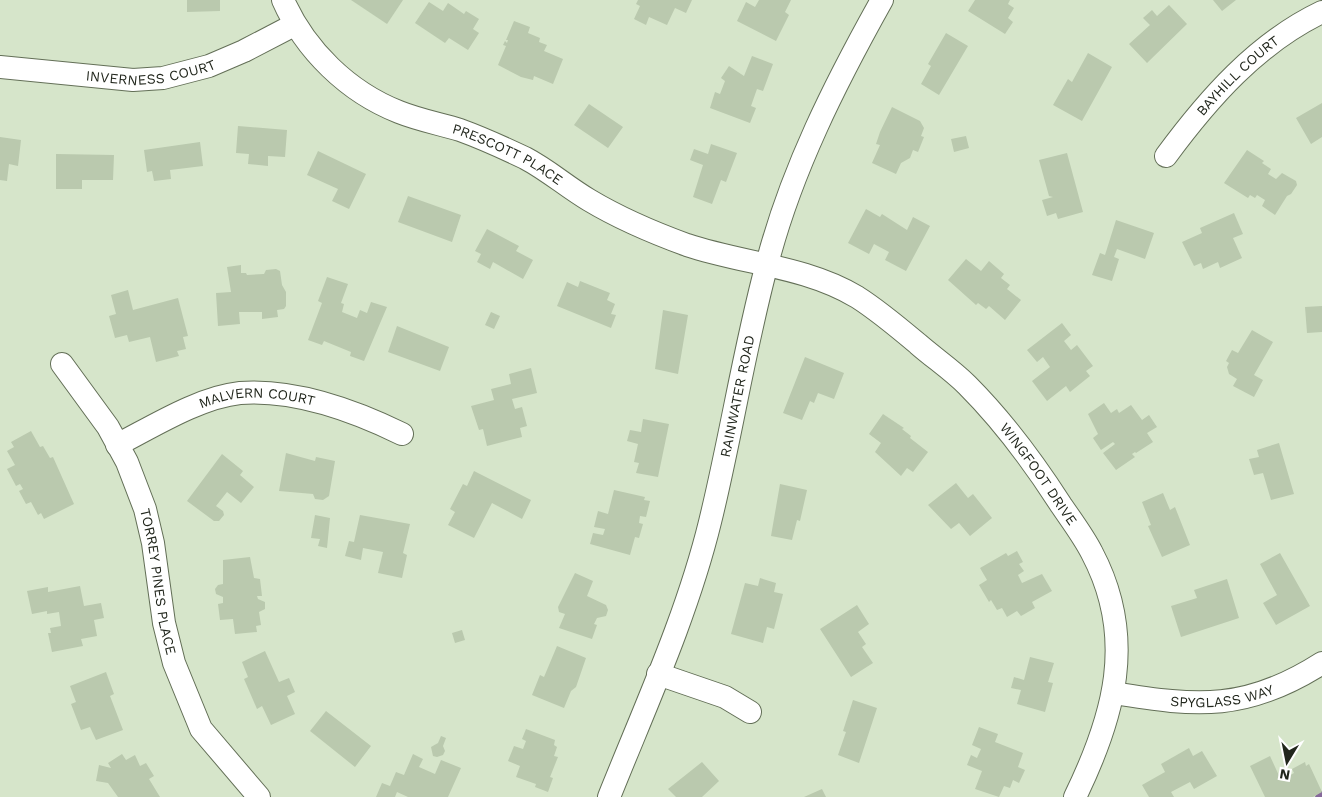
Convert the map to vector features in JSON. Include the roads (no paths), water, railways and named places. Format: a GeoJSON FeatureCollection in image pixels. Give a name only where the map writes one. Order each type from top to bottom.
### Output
{"type":"FeatureCollection","features":[{"type":"Feature","properties":{"kind":"street","name":"PRESCOTT PLACE"},"geometry":{"type":"LineString","coordinates":[[283,0],[294,25],[332,69],[352,86],[381,104],[401,113],[458,130],[507,150],[554,175],[589,200],[644,227],[688,245],[729,256],[767,263]]}},
{"type":"Feature","properties":{"kind":"street","name":"RAINWATER ROAD"},"geometry":{"type":"LineString","coordinates":[[609,797],[687,598],[710,523],[767,263],[795,178],[832,92],[882,0]]}},
{"type":"Feature","properties":{"kind":"street","name":"BAYHILL COURT"},"geometry":{"type":"LineString","coordinates":[[1166,156],[1221,88],[1284,34],[1322,12]]}},
{"type":"Feature","properties":{"kind":"street","name":"INVERNESS COURT"},"geometry":{"type":"LineString","coordinates":[[0,66],[133,80],[163,78],[209,66],[244,51],[294,25]]}},
{"type":"Feature","properties":{"kind":"street","name":"WINGFOOT DRIVE"},"geometry":{"type":"LineString","coordinates":[[767,263],[831,285],[856,297],[891,321],[966,385],[1031,459],[1092,553],[1106,586],[1114,617],[1117,666],[1114,693],[1101,736],[1075,797]]}},
{"type":"Feature","properties":{"kind":"street","name":"TORREY PINES PLACE"},"geometry":{"type":"LineString","coordinates":[[62,364],[108,427],[127,462],[145,509],[153,543],[164,623],[174,663],[201,729],[259,797]]}},
{"type":"Feature","properties":{"kind":"street","name":"MALVERN COURT"},"geometry":{"type":"LineString","coordinates":[[117,445],[202,404],[239,394],[275,393],[310,400],[371,419],[402,434]]}},
{"type":"Feature","properties":{"kind":"street","name":"SPYGLASS WAY"},"geometry":{"type":"LineString","coordinates":[[1114,693],[1196,704],[1229,702],[1262,693],[1303,675],[1322,663]]}},
{"type":"Feature","properties":{"kind":"street"},"geometry":{"type":"LineString","coordinates":[[658,674],[724,697],[750,712]]}},
{"type":"Feature","properties":{"kind":"waterway"},"geometry":{"type":"LineString","coordinates":[[1318,797],[1322,794]]}}]}
